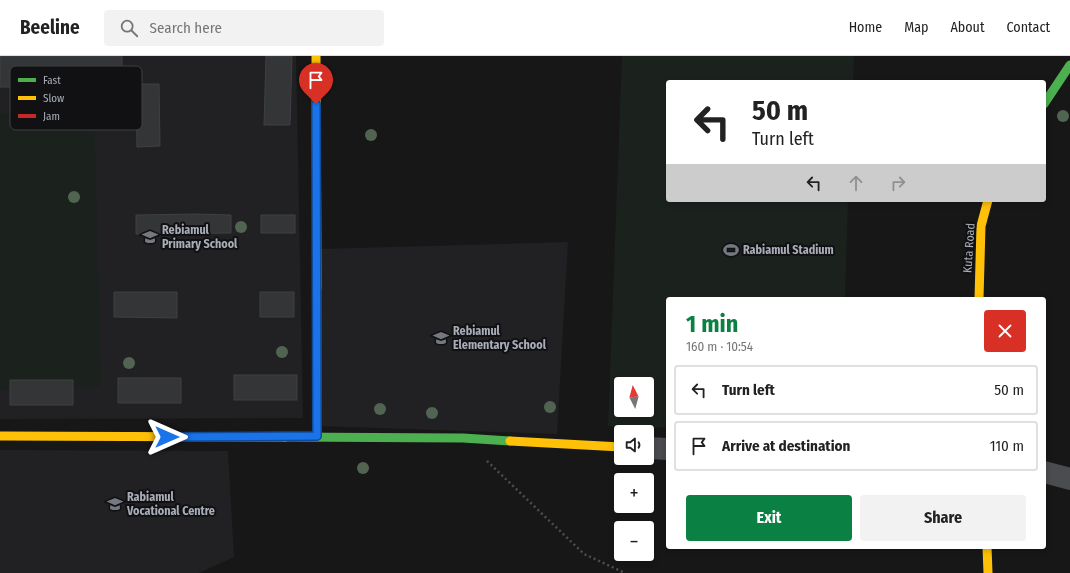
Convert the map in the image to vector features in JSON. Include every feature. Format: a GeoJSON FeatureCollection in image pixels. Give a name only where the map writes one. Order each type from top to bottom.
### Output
{"type":"FeatureCollection","features":[{"type":"Feature","properties":{"kind":"street"},"geometry":{"type":"LineString","coordinates":[[316,56],[317,436]]}},
{"type":"Feature","properties":{"kind":"street"},"geometry":{"type":"LineString","coordinates":[[1046,101],[1070,65]]}},
{"type":"Feature","properties":{"kind":"street","name":"Kuta Road"},"geometry":{"type":"LineString","coordinates":[[979,297],[981,226],[987,202]]}},
{"type":"Feature","properties":{"kind":"street"},"geometry":{"type":"LineString","coordinates":[[0,436],[317,436],[463,438],[614,447]]}},
{"type":"Feature","properties":{"kind":"street"},"geometry":{"type":"LineString","coordinates":[[654,448],[666,449]]}},
{"type":"Feature","properties":{"kind":"street"},"geometry":{"type":"LineString","coordinates":[[1046,473],[1070,479]]}},
{"type":"Feature","properties":{"kind":"street"},"geometry":{"type":"LineString","coordinates":[[987,549],[988,573]]}},
{"type":"Feature","properties":{"kind":"path"},"geometry":{"type":"LineString","coordinates":[[486,460],[584,554],[624,573]]}},
{"type":"Feature","properties":{"kind":"shaded area","name":"Rebiamul Primary School"},"geometry":{"type":"Polygon","coordinates":[[[0,56],[296,56],[303,418],[0,419],[0,56]]]}},
{"type":"Feature","properties":{"kind":"shaded area","name":"Rabiamul Stadium"},"geometry":{"type":"Polygon","coordinates":[[[622,56],[854,56],[853,80],[666,80],[666,202],[848,202],[845,297],[666,297],[666,428],[654,428],[654,425],[608,426],[622,56]]]}},
{"type":"Feature","properties":{"kind":"shaded area"},"geometry":{"type":"Polygon","coordinates":[[[0,114],[10,114],[10,130],[94,130],[101,386],[0,389],[0,114]]]}},
{"type":"Feature","properties":{"kind":"shaded area","name":"Rebiamul Elementary School"},"geometry":{"type":"Polygon","coordinates":[[[568,242],[557,434],[318,426],[320,249],[568,242]]]}},
{"type":"Feature","properties":{"kind":"shaded area","name":"Rabiamul Vocational Centre"},"geometry":{"type":"Polygon","coordinates":[[[0,450],[228,451],[234,557],[199,573],[0,573],[0,450]]]}},
{"type":"Feature","properties":{"kind":"building"},"geometry":{"type":"Polygon","coordinates":[[[0,56],[122,56],[122,66],[10,66],[10,87],[0,87],[0,56]]]}},
{"type":"Feature","properties":{"kind":"building"},"geometry":{"type":"Polygon","coordinates":[[[266,56],[292,56],[290,125],[264,125],[266,56]]]}},
{"type":"Feature","properties":{"kind":"building"},"geometry":{"type":"Polygon","coordinates":[[[142,84],[159,84],[160,146],[137,147],[137,130],[142,130],[142,84]]]}},
{"type":"Feature","properties":{"kind":"building"},"geometry":{"type":"Polygon","coordinates":[[[136,215],[231,215],[231,233],[136,234],[136,215]]]}},
{"type":"Feature","properties":{"kind":"building"},"geometry":{"type":"Polygon","coordinates":[[[261,215],[295,215],[295,233],[261,233],[261,215]]]}},
{"type":"Feature","properties":{"kind":"building"},"geometry":{"type":"Polygon","coordinates":[[[114,292],[177,292],[177,318],[114,317],[114,292]]]}},
{"type":"Feature","properties":{"kind":"building"},"geometry":{"type":"Polygon","coordinates":[[[260,292],[294,292],[294,317],[260,317],[260,292]]]}},
{"type":"Feature","properties":{"kind":"building"},"geometry":{"type":"Polygon","coordinates":[[[234,375],[297,375],[297,400],[234,400],[234,375]]]}},
{"type":"Feature","properties":{"kind":"building"},"geometry":{"type":"Polygon","coordinates":[[[118,378],[181,378],[181,403],[118,403],[118,378]]]}},
{"type":"Feature","properties":{"kind":"building"},"geometry":{"type":"Polygon","coordinates":[[[10,380],[73,380],[73,405],[10,405],[10,380]]]}},
{"type":"Feature","properties":{"kind":"traffic: fast"},"geometry":{"type":"LineString","coordinates":[[1046,101],[1070,65]]}},
{"type":"Feature","properties":{"kind":"traffic: fast"},"geometry":{"type":"LineString","coordinates":[[285,437],[463,438],[510,441]]}},
{"type":"Feature","properties":{"kind":"traffic: slow"},"geometry":{"type":"LineString","coordinates":[[316,56],[317,288]]}},
{"type":"Feature","properties":{"kind":"traffic: slow"},"geometry":{"type":"LineString","coordinates":[[979,297],[981,226],[987,202]]}},
{"type":"Feature","properties":{"kind":"traffic: slow"},"geometry":{"type":"LineString","coordinates":[[0,436],[285,437]]}},
{"type":"Feature","properties":{"kind":"traffic: slow"},"geometry":{"type":"LineString","coordinates":[[510,441],[614,447]]}},
{"type":"Feature","properties":{"kind":"traffic: slow"},"geometry":{"type":"LineString","coordinates":[[987,549],[988,573]]}},
{"type":"Feature","properties":{"kind":"traffic: jam"},"geometry":{"type":"LineString","coordinates":[[317,288],[317,436]]}},
{"type":"Feature","properties":{"kind":"place","name":"Rebiamul Primary School"},"geometry":{"type":"Point","coordinates":[150,237]}},
{"type":"Feature","properties":{"kind":"place","name":"Rabiamul Stadium"},"geometry":{"type":"Point","coordinates":[731,250]}},
{"type":"Feature","properties":{"kind":"place","name":"Rebiamul Elementary School"},"geometry":{"type":"Point","coordinates":[441,338]}},
{"type":"Feature","properties":{"kind":"place","name":"Rabiamul Vocational Centre"},"geometry":{"type":"Point","coordinates":[115,504]}},
{"type":"Feature","properties":{"kind":"route"},"geometry":{"type":"LineString","coordinates":[[167,437],[317,436],[316,104]]}}]}
